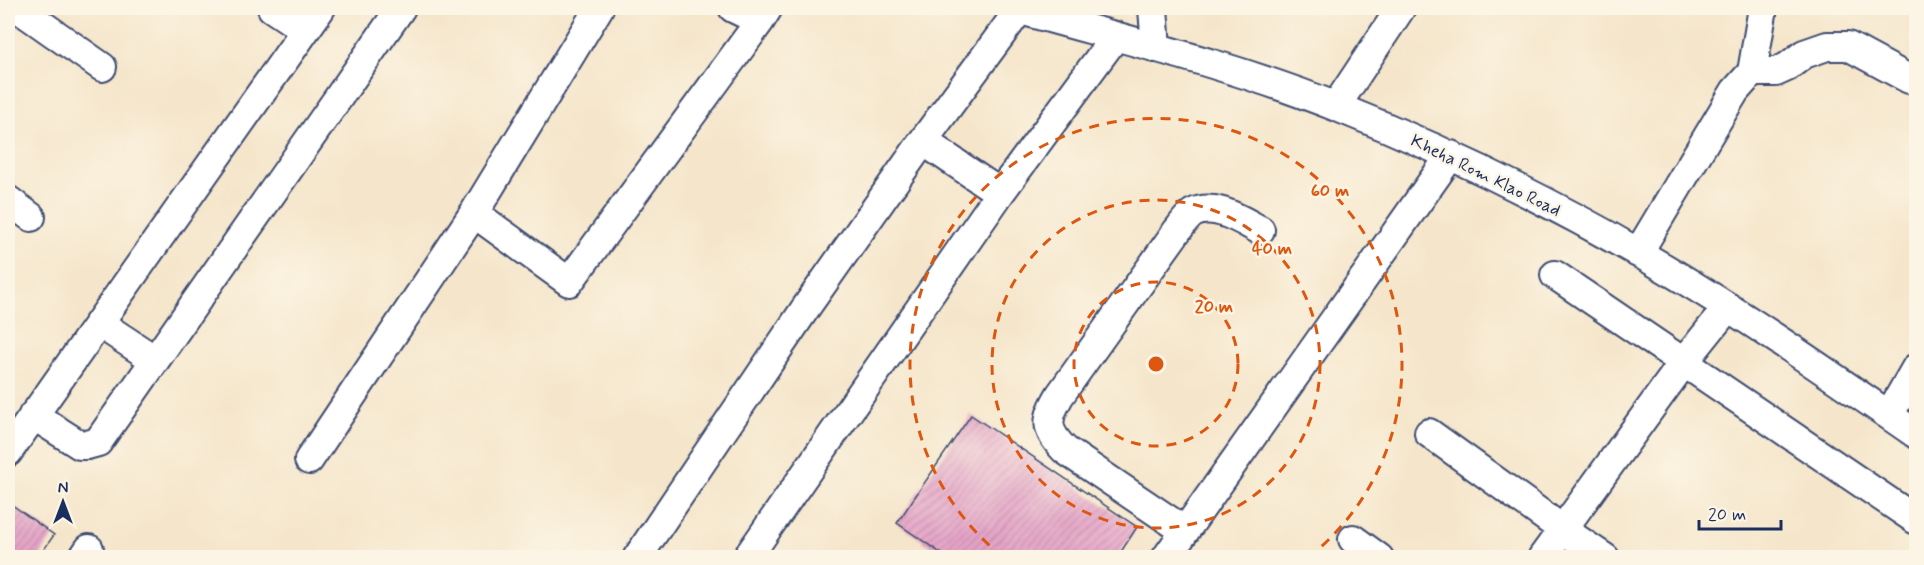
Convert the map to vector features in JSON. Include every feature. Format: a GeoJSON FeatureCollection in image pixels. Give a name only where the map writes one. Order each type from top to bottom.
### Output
{"type":"FeatureCollection","features":[{"type":"Feature","properties":{"kind":"street"},"geometry":{"type":"LineString","coordinates":[[18,8],[102,67]]}},
{"type":"Feature","properties":{"kind":"street"},"geometry":{"type":"LineString","coordinates":[[272,8],[305,30]]}},
{"type":"Feature","properties":{"kind":"street"},"geometry":{"type":"LineString","coordinates":[[8,452],[321,8]]}},
{"type":"Feature","properties":{"kind":"street"},"geometry":{"type":"LineString","coordinates":[[33,415],[80,445],[98,442],[401,8]]}},
{"type":"Feature","properties":{"kind":"street"},"geometry":{"type":"LineString","coordinates":[[309,459],[474,213],[598,8]]}},
{"type":"Feature","properties":{"kind":"street"},"geometry":{"type":"LineString","coordinates":[[474,213],[569,282],[764,14],[733,8]]}},
{"type":"Feature","properties":{"kind":"street"},"geometry":{"type":"LineString","coordinates":[[637,558],[807,306],[1017,8]]}},
{"type":"Feature","properties":{"kind":"street","name":"Kheha Rom Klao Road"},"geometry":{"type":"LineString","coordinates":[[1017,8],[1249,74],[1336,106],[1451,155],[1549,203],[1638,253],[1728,307],[1917,434]]}},
{"type":"Feature","properties":{"kind":"street"},"geometry":{"type":"LineString","coordinates":[[1153,8],[1156,48]]}},
{"type":"Feature","properties":{"kind":"street"},"geometry":{"type":"LineString","coordinates":[[1336,106],[1401,8]]}},
{"type":"Feature","properties":{"kind":"street"},"geometry":{"type":"LineString","coordinates":[[1638,253],[1735,91],[1752,72],[1763,8]]}},
{"type":"Feature","properties":{"kind":"street"},"geometry":{"type":"LineString","coordinates":[[747,558],[1000,193],[1115,37]]}},
{"type":"Feature","properties":{"kind":"street"},"geometry":{"type":"LineString","coordinates":[[1752,72],[1776,72],[1787,68],[1804,54],[1827,46],[1848,46],[1909,79]]}},
{"type":"Feature","properties":{"kind":"street"},"geometry":{"type":"LineString","coordinates":[[923,141],[1000,193]]}},
{"type":"Feature","properties":{"kind":"street"},"geometry":{"type":"LineString","coordinates":[[1166,558],[1451,155]]}},
{"type":"Feature","properties":{"kind":"street"},"geometry":{"type":"LineString","coordinates":[[8,200],[31,217]]}},
{"type":"Feature","properties":{"kind":"street"},"geometry":{"type":"LineString","coordinates":[[1185,531],[1065,450],[1052,435],[1050,412],[1177,231],[1192,214],[1208,210],[1230,214],[1260,230]]}},
{"type":"Feature","properties":{"kind":"street"},"geometry":{"type":"LineString","coordinates":[[1555,275],[1917,520]]}},
{"type":"Feature","properties":{"kind":"street"},"geometry":{"type":"LineString","coordinates":[[1542,558],[1684,362],[1728,307]]}},
{"type":"Feature","properties":{"kind":"street"},"geometry":{"type":"LineString","coordinates":[[99,323],[155,360]]}},
{"type":"Feature","properties":{"kind":"street"},"geometry":{"type":"LineString","coordinates":[[1889,415],[1917,368]]}},
{"type":"Feature","properties":{"kind":"street"},"geometry":{"type":"LineString","coordinates":[[1429,433],[1605,558]]}},
{"type":"Feature","properties":{"kind":"street"},"geometry":{"type":"LineString","coordinates":[[1353,539],[1379,558]]}},
{"type":"Feature","properties":{"kind":"building"},"geometry":{"type":"Polygon","coordinates":[[[971,415],[1137,527],[1117,558],[948,558],[897,523],[971,415]]]}},
{"type":"Feature","properties":{"kind":"building"},"geometry":{"type":"Polygon","coordinates":[[[8,502],[54,535],[38,558],[8,558],[8,502]]]}}]}
